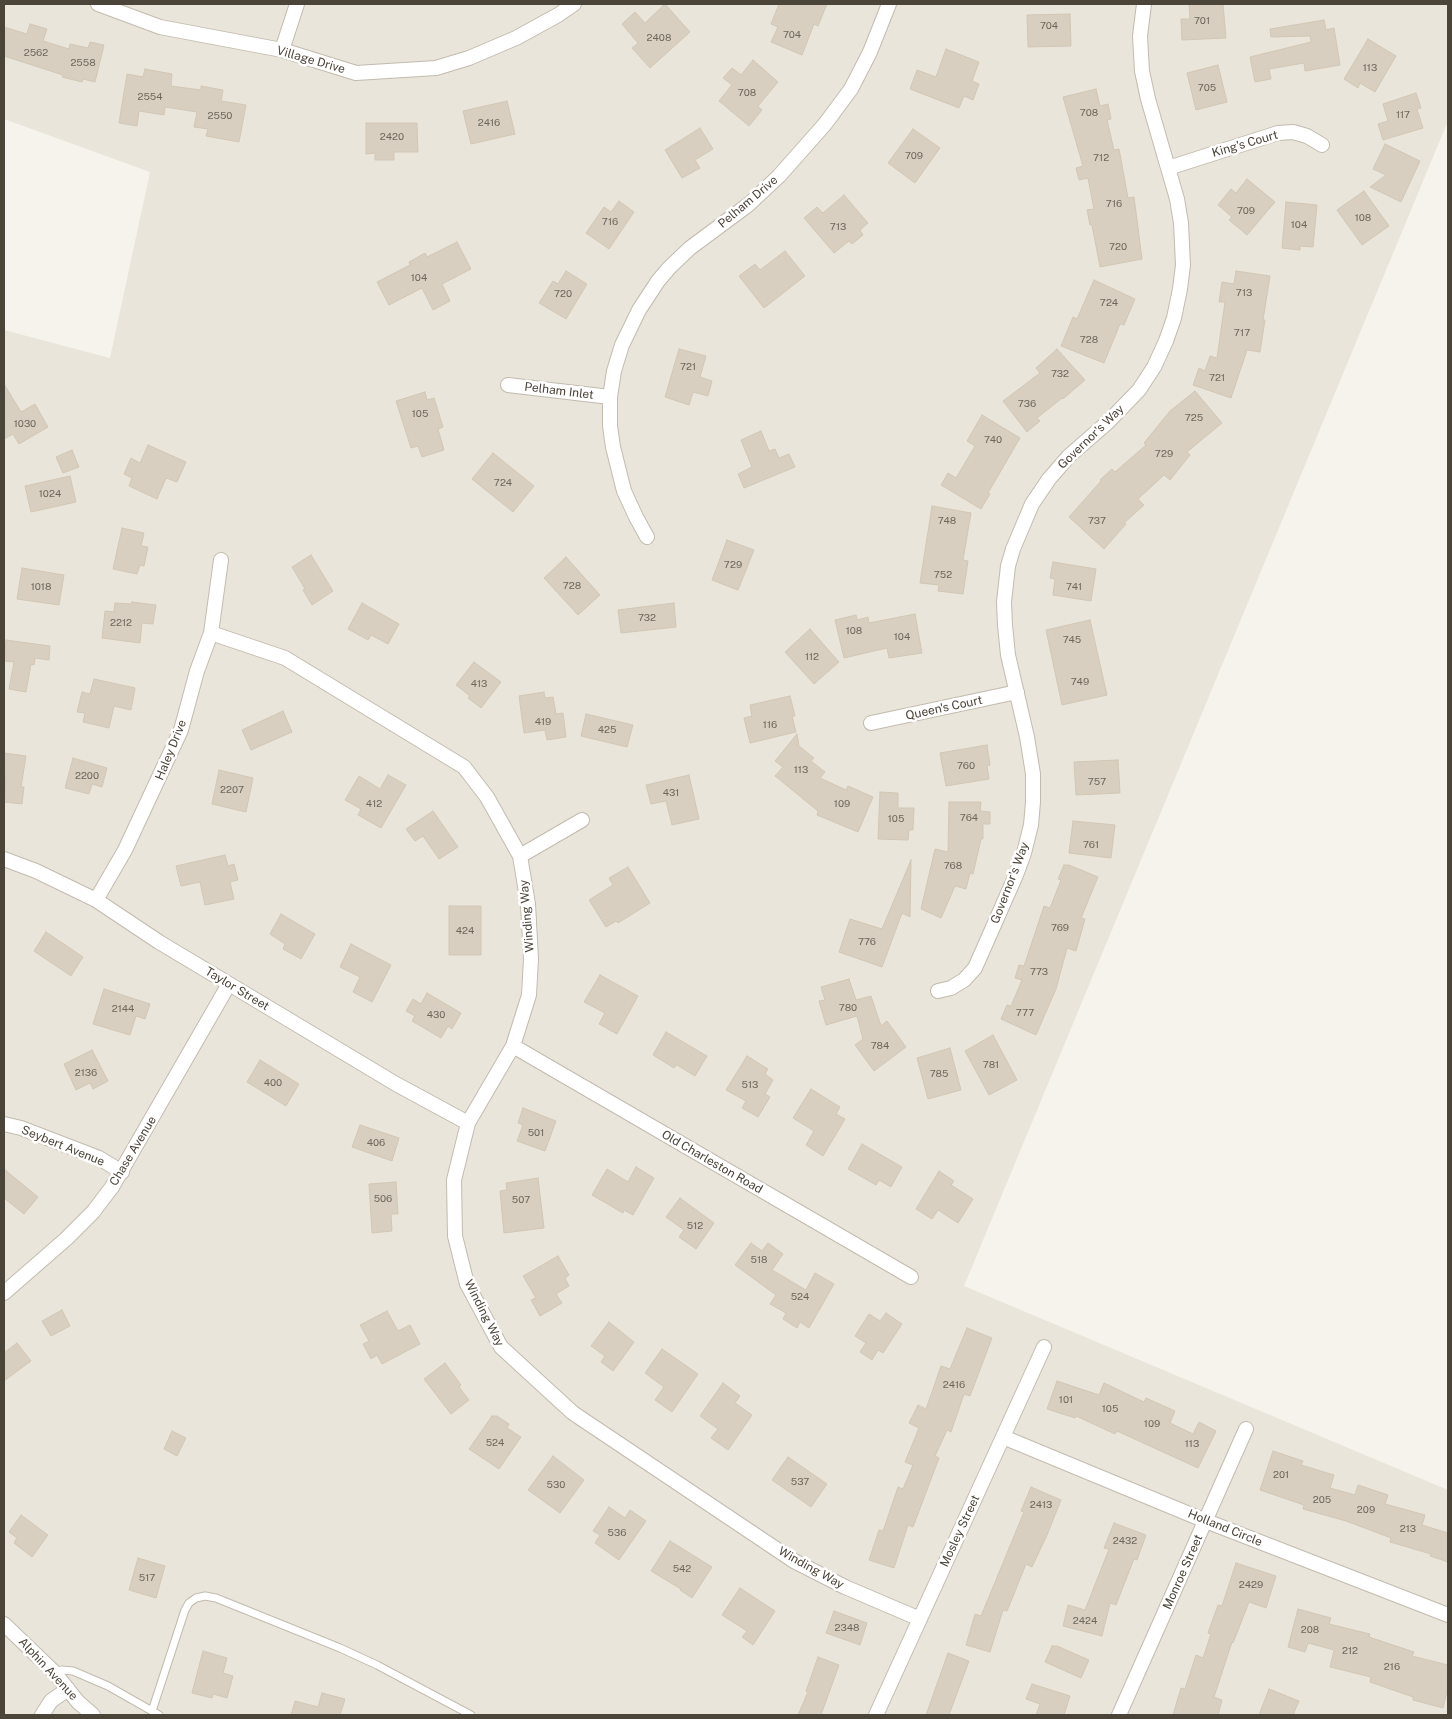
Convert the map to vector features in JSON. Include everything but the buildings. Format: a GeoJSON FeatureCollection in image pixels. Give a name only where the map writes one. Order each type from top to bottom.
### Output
{"type":"FeatureCollection","features":[{"type":"Feature","properties":{"kind":"street","name":"Village Drive"},"geometry":{"type":"LineString","coordinates":[[98,4],[160,27],[282,50],[356,73],[436,68],[469,58],[516,38],[558,16],[574,4]]}},
{"type":"Feature","properties":{"kind":"street"},"geometry":{"type":"LineString","coordinates":[[282,50],[297,4]]}},
{"type":"Feature","properties":{"kind":"street","name":"Pelham Drive"},"geometry":{"type":"LineString","coordinates":[[647,537],[624,491],[610,426],[610,397],[614,371],[622,345],[639,310],[658,281],[690,248],[748,205],[779,176],[825,124],[851,89],[859,74],[889,4]]}},
{"type":"Feature","properties":{"kind":"street","name":"Governor's Way"},"geometry":{"type":"LineString","coordinates":[[938,991],[951,988],[964,980],[975,968],[1024,853],[1030,825],[1033,802],[1033,774],[1027,737],[1008,655],[1004,602],[1008,566],[1019,532],[1032,504],[1049,479],[1069,456],[1108,422],[1139,390],[1154,366],[1174,318],[1180,289],[1182,241],[1177,199],[1148,99],[1142,71],[1140,36],[1144,4]]}},
{"type":"Feature","properties":{"kind":"street","name":"King's Court"},"geometry":{"type":"LineString","coordinates":[[1168,168],[1278,133],[1292,132],[1307,136],[1322,145]]}},
{"type":"Feature","properties":{"kind":"street","name":"Pelham Inlet"},"geometry":{"type":"LineString","coordinates":[[508,385],[610,397]]}},
{"type":"Feature","properties":{"kind":"street","name":"Haley Drive"},"geometry":{"type":"LineString","coordinates":[[96,900],[125,850],[181,730],[197,671],[211,633],[221,560]]}},
{"type":"Feature","properties":{"kind":"street","name":"Winding Way"},"geometry":{"type":"LineString","coordinates":[[211,633],[285,658],[464,767],[487,797],[520,856],[528,904],[529,995],[513,1046],[468,1123],[454,1180],[455,1236],[467,1284],[501,1348],[573,1413],[794,1562],[920,1619]]}},
{"type":"Feature","properties":{"kind":"street","name":"Queen's Court"},"geometry":{"type":"LineString","coordinates":[[871,723],[1017,692]]}},
{"type":"Feature","properties":{"kind":"street"},"geometry":{"type":"LineString","coordinates":[[520,856],[582,820]]}},
{"type":"Feature","properties":{"kind":"street","name":"Taylor Street"},"geometry":{"type":"LineString","coordinates":[[4,859],[36,871],[96,900],[159,942],[396,1084],[468,1123]]}},
{"type":"Feature","properties":{"kind":"street","name":"Chase Avenue"},"geometry":{"type":"LineString","coordinates":[[4,1292],[66,1239],[93,1212],[122,1172],[230,984]]}},
{"type":"Feature","properties":{"kind":"street","name":"Old Charleston Road"},"geometry":{"type":"LineString","coordinates":[[513,1046],[911,1277]]}},
{"type":"Feature","properties":{"kind":"street","name":"Seybert Avenue"},"geometry":{"type":"LineString","coordinates":[[4,1124],[21,1128],[99,1158],[122,1172]]}},
{"type":"Feature","properties":{"kind":"street","name":"Mosley Street"},"geometry":{"type":"LineString","coordinates":[[876,1715],[1044,1347]]}},
{"type":"Feature","properties":{"kind":"street","name":"Monroe Street"},"geometry":{"type":"LineString","coordinates":[[1119,1715],[1246,1429]]}},
{"type":"Feature","properties":{"kind":"street","name":"Holland Circle"},"geometry":{"type":"LineString","coordinates":[[1003,1437],[1206,1521],[1448,1615]]}},
{"type":"Feature","properties":{"kind":"street","name":"Alphin Avenue"},"geometry":{"type":"LineString","coordinates":[[4,1624],[54,1672],[93,1715]]}},
{"type":"Feature","properties":{"kind":"street"},"geometry":{"type":"LineString","coordinates":[[42,1715],[51,1701],[68,1689]]}},
{"type":"Feature","properties":{"kind":"lane"},"geometry":{"type":"LineString","coordinates":[[54,1672],[73,1670],[108,1686],[155,1713],[185,1610],[189,1603],[196,1598],[205,1596],[216,1598],[340,1648],[377,1665],[471,1715]]}},
{"type":"Feature","properties":{"kind":"shaded area"},"geometry":{"type":"Polygon","coordinates":[[[4,4],[1448,4],[1448,121],[964,1286],[1448,1490],[1448,1715],[4,1715],[4,330],[110,358],[150,172],[4,119],[4,4]]]}}]}
